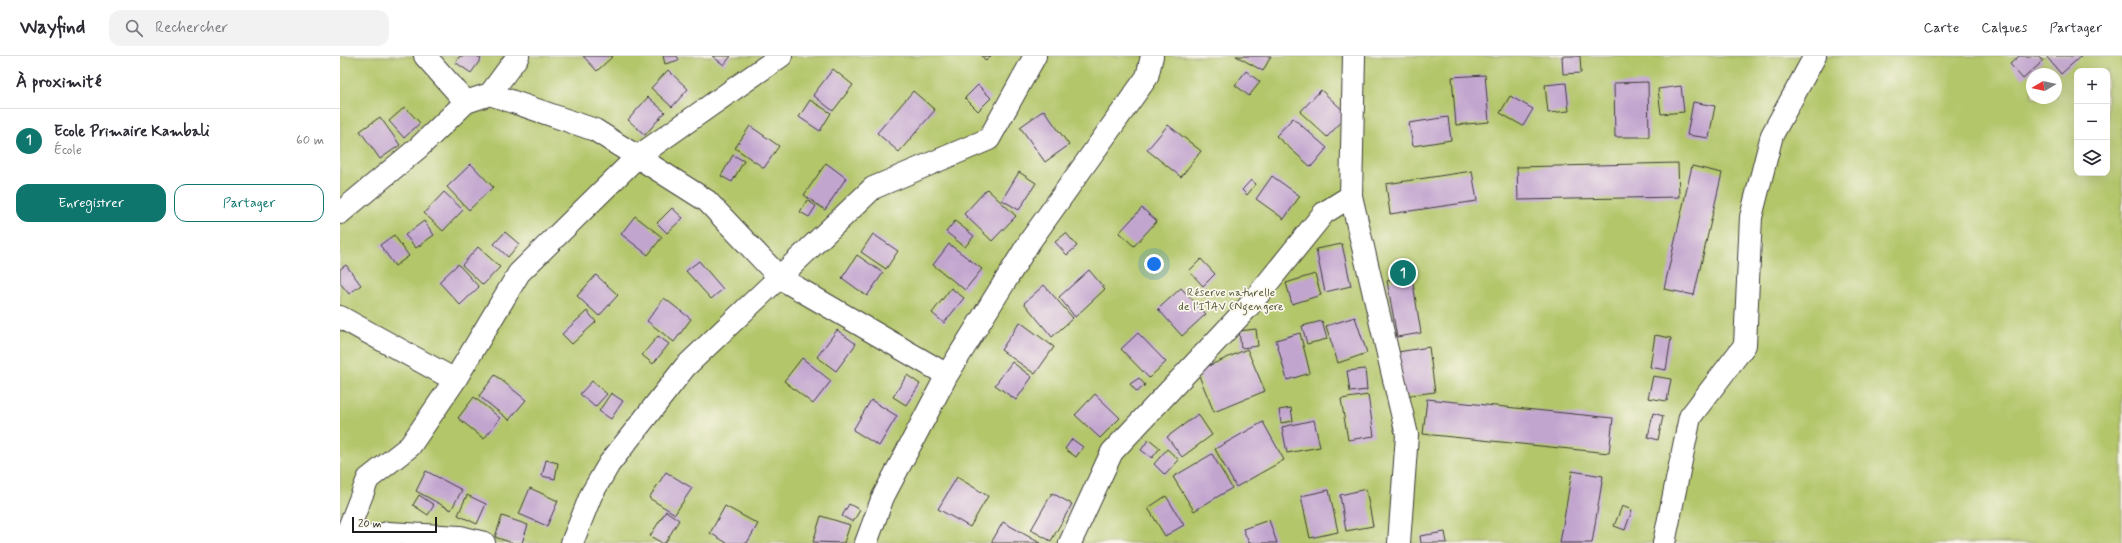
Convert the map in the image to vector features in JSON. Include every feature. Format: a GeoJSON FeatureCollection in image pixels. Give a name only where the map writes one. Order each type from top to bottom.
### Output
{"type":"FeatureCollection","features":[{"type":"Feature","properties":{"kind":"street"},"geometry":{"type":"LineString","coordinates":[[425,56],[466,102]]}},
{"type":"Feature","properties":{"kind":"street"},"geometry":{"type":"LineString","coordinates":[[340,213],[418,148],[466,102],[490,94],[518,56]]}},
{"type":"Feature","properties":{"kind":"street"},"geometry":{"type":"LineString","coordinates":[[344,543],[368,479],[410,446],[455,380],[519,273],[637,157],[781,56]]}},
{"type":"Feature","properties":{"kind":"street"},"geometry":{"type":"LineString","coordinates":[[572,543],[591,495],[609,464],[685,367],[873,188],[989,139],[1036,56]]}},
{"type":"Feature","properties":{"kind":"street"},"geometry":{"type":"LineString","coordinates":[[866,543],[883,497],[947,375],[1030,241],[1147,77],[1152,56]]}},
{"type":"Feature","properties":{"kind":"street"},"geometry":{"type":"LineString","coordinates":[[1354,56],[1351,196],[1406,436],[1399,543]]}},
{"type":"Feature","properties":{"kind":"street"},"geometry":{"type":"LineString","coordinates":[[1664,543],[1690,417],[1745,345],[1751,217],[1772,135],[1815,56]]}},
{"type":"Feature","properties":{"kind":"street"},"geometry":{"type":"LineString","coordinates":[[490,94],[595,130],[707,201],[780,278],[947,375]]}},
{"type":"Feature","properties":{"kind":"street"},"geometry":{"type":"LineString","coordinates":[[1070,543],[1112,452],[1249,306],[1324,213],[1351,196]]}},
{"type":"Feature","properties":{"kind":"street"},"geometry":{"type":"LineString","coordinates":[[340,317],[455,380]]}},
{"type":"Feature","properties":{"kind":"street"},"geometry":{"type":"LineString","coordinates":[[344,543],[388,533],[460,537],[484,543]]}},
{"type":"Feature","properties":{"kind":"green space","name":"Réserve naturelle de l'ITAV (Ngengere"},"geometry":{"type":"Polygon","coordinates":[[[340,56],[2122,56],[2122,543],[340,543],[340,56]]]}},
{"type":"Feature","properties":{"kind":"building"},"geometry":{"type":"Polygon","coordinates":[[[460,56],[477,56],[481,59],[471,73],[455,62],[460,56]]]}},
{"type":"Feature","properties":{"kind":"building"},"geometry":{"type":"Polygon","coordinates":[[[583,56],[613,56],[597,71],[583,56]]]}},
{"type":"Feature","properties":{"kind":"building"},"geometry":{"type":"Polygon","coordinates":[[[663,56],[677,56],[679,60],[665,64],[663,56]]]}},
{"type":"Feature","properties":{"kind":"building"},"geometry":{"type":"Polygon","coordinates":[[[712,56],[731,56],[724,65],[712,56]]]}},
{"type":"Feature","properties":{"kind":"building"},"geometry":{"type":"Polygon","coordinates":[[[982,56],[991,56],[986,61],[982,56]]]}},
{"type":"Feature","properties":{"kind":"building"},"geometry":{"type":"Polygon","coordinates":[[[1236,56],[1271,56],[1263,71],[1236,56]]]}},
{"type":"Feature","properties":{"kind":"building"},"geometry":{"type":"Polygon","coordinates":[[[1562,56],[1580,56],[1581,73],[1563,74],[1562,56]]]}},
{"type":"Feature","properties":{"kind":"building"},"geometry":{"type":"Polygon","coordinates":[[[2019,56],[2039,56],[2043,61],[2035,68],[2026,68],[2026,76],[2023,79],[2010,64],[2019,56]]]}},
{"type":"Feature","properties":{"kind":"building"},"geometry":{"type":"Polygon","coordinates":[[[2046,56],[2081,56],[2062,73],[2062,68],[2056,68],[2046,56]]]}},
{"type":"Feature","properties":{"kind":"building"},"geometry":{"type":"Polygon","coordinates":[[[833,69],[853,85],[833,111],[813,95],[833,69]]]}},
{"type":"Feature","properties":{"kind":"building"},"geometry":{"type":"Polygon","coordinates":[[[668,70],[688,89],[672,107],[651,88],[668,70]]]}},
{"type":"Feature","properties":{"kind":"building"},"geometry":{"type":"Polygon","coordinates":[[[1246,71],[1260,82],[1249,96],[1235,85],[1246,71]]]}},
{"type":"Feature","properties":{"kind":"building"},"geometry":{"type":"Polygon","coordinates":[[[1485,75],[1489,122],[1456,125],[1452,77],[1485,75]]]}},
{"type":"Feature","properties":{"kind":"building"},"geometry":{"type":"Polygon","coordinates":[[[1648,82],[1649,137],[1615,137],[1614,83],[1648,82]]]}},
{"type":"Feature","properties":{"kind":"building"},"geometry":{"type":"Polygon","coordinates":[[[1566,83],[1569,111],[1548,113],[1545,85],[1566,83]]]}},
{"type":"Feature","properties":{"kind":"building"},"geometry":{"type":"Polygon","coordinates":[[[978,85],[991,98],[978,111],[965,98],[978,85]]]}},
{"type":"Feature","properties":{"kind":"building"},"geometry":{"type":"Polygon","coordinates":[[[1681,86],[1684,112],[1661,114],[1658,89],[1681,86]]]}},
{"type":"Feature","properties":{"kind":"building"},"geometry":{"type":"Polygon","coordinates":[[[1321,90],[1348,115],[1327,137],[1300,112],[1321,90]]]}},
{"type":"Feature","properties":{"kind":"building"},"geometry":{"type":"Polygon","coordinates":[[[913,91],[935,110],[899,152],[877,133],[913,91]]]}},
{"type":"Feature","properties":{"kind":"building"},"geometry":{"type":"Polygon","coordinates":[[[1510,96],[1533,109],[1523,126],[1500,113],[1510,96]]]}},
{"type":"Feature","properties":{"kind":"building"},"geometry":{"type":"Polygon","coordinates":[[[648,97],[665,112],[645,135],[628,120],[648,97]]]}},
{"type":"Feature","properties":{"kind":"building"},"geometry":{"type":"Polygon","coordinates":[[[810,100],[831,113],[820,131],[799,117],[810,100]]]}},
{"type":"Feature","properties":{"kind":"building"},"geometry":{"type":"Polygon","coordinates":[[[1693,102],[1715,106],[1709,138],[1687,135],[1693,102]]]}},
{"type":"Feature","properties":{"kind":"building"},"geometry":{"type":"Polygon","coordinates":[[[405,107],[420,123],[404,138],[389,121],[405,107]]]}},
{"type":"Feature","properties":{"kind":"building"},"geometry":{"type":"Polygon","coordinates":[[[1044,110],[1069,145],[1045,162],[1020,127],[1044,110]]]}},
{"type":"Feature","properties":{"kind":"building"},"geometry":{"type":"Polygon","coordinates":[[[380,117],[400,145],[380,159],[360,131],[380,117]]]}},
{"type":"Feature","properties":{"kind":"building"},"geometry":{"type":"Polygon","coordinates":[[[1448,117],[1451,140],[1413,146],[1409,123],[1448,117]]]}},
{"type":"Feature","properties":{"kind":"building"},"geometry":{"type":"Polygon","coordinates":[[[1293,118],[1327,148],[1311,167],[1276,136],[1293,118]]]}},
{"type":"Feature","properties":{"kind":"building"},"geometry":{"type":"Polygon","coordinates":[[[1168,125],[1201,151],[1181,177],[1147,150],[1168,125]]]}},
{"type":"Feature","properties":{"kind":"building"},"geometry":{"type":"Polygon","coordinates":[[[750,126],[779,146],[764,168],[735,148],[750,126]]]}},
{"type":"Feature","properties":{"kind":"building"},"geometry":{"type":"Polygon","coordinates":[[[733,155],[744,161],[732,182],[721,176],[733,155]]]}},
{"type":"Feature","properties":{"kind":"building"},"geometry":{"type":"Polygon","coordinates":[[[826,163],[846,178],[825,210],[804,195],[826,163]]]}},
{"type":"Feature","properties":{"kind":"building"},"geometry":{"type":"Polygon","coordinates":[[[1678,163],[1679,197],[1518,200],[1517,167],[1678,163]]]}},
{"type":"Feature","properties":{"kind":"building"},"geometry":{"type":"Polygon","coordinates":[[[471,164],[493,187],[469,210],[447,187],[471,164]]]}},
{"type":"Feature","properties":{"kind":"building"},"geometry":{"type":"Polygon","coordinates":[[[1692,166],[1722,173],[1694,295],[1664,289],[1692,166]]]}},
{"type":"Feature","properties":{"kind":"building"},"geometry":{"type":"Polygon","coordinates":[[[1472,171],[1477,201],[1390,214],[1386,184],[1472,171]]]}},
{"type":"Feature","properties":{"kind":"building"},"geometry":{"type":"Polygon","coordinates":[[[1019,172],[1036,183],[1019,210],[1002,200],[1019,172]]]}},
{"type":"Feature","properties":{"kind":"building"},"geometry":{"type":"Polygon","coordinates":[[[1272,176],[1300,196],[1284,219],[1256,199],[1272,176]]]}},
{"type":"Feature","properties":{"kind":"building"},"geometry":{"type":"Polygon","coordinates":[[[1251,180],[1256,184],[1247,195],[1242,190],[1251,180]]]}},
{"type":"Feature","properties":{"kind":"building"},"geometry":{"type":"Polygon","coordinates":[[[987,189],[1016,216],[992,241],[964,214],[987,189]]]}},
{"type":"Feature","properties":{"kind":"building"},"geometry":{"type":"Polygon","coordinates":[[[444,192],[463,210],[443,231],[424,213],[444,192]]]}},
{"type":"Feature","properties":{"kind":"building"},"geometry":{"type":"Polygon","coordinates":[[[807,200],[816,206],[809,217],[800,212],[807,200]]]}},
{"type":"Feature","properties":{"kind":"building"},"geometry":{"type":"Polygon","coordinates":[[[672,208],[683,218],[667,233],[657,223],[672,208]]]}},
{"type":"Feature","properties":{"kind":"building"},"geometry":{"type":"Polygon","coordinates":[[[1142,208],[1157,221],[1134,246],[1119,233],[1142,208]]]}},
{"type":"Feature","properties":{"kind":"building"},"geometry":{"type":"Polygon","coordinates":[[[635,216],[662,237],[648,255],[621,234],[635,216]]]}},
{"type":"Feature","properties":{"kind":"building"},"geometry":{"type":"Polygon","coordinates":[[[424,221],[434,235],[416,248],[405,235],[424,221]]]}},
{"type":"Feature","properties":{"kind":"building"},"geometry":{"type":"Polygon","coordinates":[[[955,221],[974,236],[965,247],[946,232],[955,221]]]}},
{"type":"Feature","properties":{"kind":"building"},"geometry":{"type":"Polygon","coordinates":[[[505,232],[519,244],[508,257],[494,244],[505,232]]]}},
{"type":"Feature","properties":{"kind":"building"},"geometry":{"type":"Polygon","coordinates":[[[1066,233],[1077,246],[1067,255],[1055,242],[1066,233]]]}},
{"type":"Feature","properties":{"kind":"building"},"geometry":{"type":"Polygon","coordinates":[[[873,234],[898,251],[886,269],[861,252],[873,234]]]}},
{"type":"Feature","properties":{"kind":"building"},"geometry":{"type":"Polygon","coordinates":[[[394,235],[409,256],[395,266],[380,245],[394,235]]]}},
{"type":"Feature","properties":{"kind":"building"},"geometry":{"type":"Polygon","coordinates":[[[949,244],[982,269],[965,290],[933,265],[949,244]]]}},
{"type":"Feature","properties":{"kind":"building"},"geometry":{"type":"Polygon","coordinates":[[[1342,244],[1351,286],[1325,292],[1316,249],[1342,244]]]}},
{"type":"Feature","properties":{"kind":"building"},"geometry":{"type":"Polygon","coordinates":[[[478,247],[500,267],[483,285],[462,265],[478,247]]]}},
{"type":"Feature","properties":{"kind":"building"},"geometry":{"type":"Polygon","coordinates":[[[857,255],[883,273],[867,296],[842,278],[857,255]]]}},
{"type":"Feature","properties":{"kind":"building"},"geometry":{"type":"Polygon","coordinates":[[[1201,259],[1215,274],[1203,286],[1189,271],[1201,259]]]}},
{"type":"Feature","properties":{"kind":"building"},"geometry":{"type":"Polygon","coordinates":[[[699,261],[723,289],[711,299],[686,271],[699,261]]]}},
{"type":"Feature","properties":{"kind":"building"},"geometry":{"type":"Polygon","coordinates":[[[458,264],[479,287],[460,305],[439,282],[458,264]]]}},
{"type":"Feature","properties":{"kind":"building"},"geometry":{"type":"Polygon","coordinates":[[[346,265],[361,285],[349,294],[340,283],[340,269],[346,265]]]}},
{"type":"Feature","properties":{"kind":"building"},"geometry":{"type":"Polygon","coordinates":[[[1089,270],[1105,289],[1075,317],[1059,297],[1089,270]]]}},
{"type":"Feature","properties":{"kind":"building"},"geometry":{"type":"Polygon","coordinates":[[[1315,274],[1321,295],[1292,304],[1286,283],[1315,274]]]}},
{"type":"Feature","properties":{"kind":"building"},"geometry":{"type":"Polygon","coordinates":[[[596,275],[618,295],[599,316],[577,296],[596,275]]]}},
{"type":"Feature","properties":{"kind":"building"},"geometry":{"type":"Polygon","coordinates":[[[1412,277],[1421,333],[1397,337],[1387,281],[1412,277]]]}},
{"type":"Feature","properties":{"kind":"building"},"geometry":{"type":"Polygon","coordinates":[[[1044,285],[1073,318],[1052,337],[1024,303],[1044,285]]]}},
{"type":"Feature","properties":{"kind":"building"},"geometry":{"type":"Polygon","coordinates":[[[951,288],[964,298],[944,323],[932,313],[951,288]]]}},
{"type":"Feature","properties":{"kind":"building"},"geometry":{"type":"Polygon","coordinates":[[[1181,288],[1206,314],[1182,336],[1158,309],[1181,288]]]}},
{"type":"Feature","properties":{"kind":"building"},"geometry":{"type":"Polygon","coordinates":[[[664,298],[691,319],[674,342],[647,321],[664,298]]]}},
{"type":"Feature","properties":{"kind":"building"},"geometry":{"type":"Polygon","coordinates":[[[587,311],[596,322],[572,344],[562,334],[587,311]]]}},
{"type":"Feature","properties":{"kind":"building"},"geometry":{"type":"Polygon","coordinates":[[[1355,317],[1367,353],[1338,363],[1326,326],[1355,317]]]}},
{"type":"Feature","properties":{"kind":"building"},"geometry":{"type":"Polygon","coordinates":[[[1322,321],[1327,339],[1307,344],[1302,326],[1322,321]]]}},
{"type":"Feature","properties":{"kind":"building"},"geometry":{"type":"Polygon","coordinates":[[[1020,322],[1054,347],[1035,374],[1001,350],[1020,322]]]}},
{"type":"Feature","properties":{"kind":"building"},"geometry":{"type":"Polygon","coordinates":[[[1256,329],[1258,346],[1241,348],[1239,331],[1256,329]]]}},
{"type":"Feature","properties":{"kind":"building"},"geometry":{"type":"Polygon","coordinates":[[[837,330],[856,344],[836,371],[817,357],[837,330]]]}},
{"type":"Feature","properties":{"kind":"building"},"geometry":{"type":"Polygon","coordinates":[[[1138,333],[1166,362],[1149,378],[1121,349],[1138,333]]]}},
{"type":"Feature","properties":{"kind":"building"},"geometry":{"type":"Polygon","coordinates":[[[1300,333],[1310,373],[1287,380],[1276,340],[1300,333]]]}},
{"type":"Feature","properties":{"kind":"building"},"geometry":{"type":"Polygon","coordinates":[[[1655,335],[1671,338],[1666,370],[1650,367],[1655,335]]]}},
{"type":"Feature","properties":{"kind":"building"},"geometry":{"type":"Polygon","coordinates":[[[658,336],[669,344],[653,364],[642,355],[658,336]]]}},
{"type":"Feature","properties":{"kind":"building"},"geometry":{"type":"Polygon","coordinates":[[[1429,347],[1435,392],[1404,396],[1398,352],[1429,347]]]}},
{"type":"Feature","properties":{"kind":"building"},"geometry":{"type":"Polygon","coordinates":[[[1247,349],[1265,391],[1214,412],[1197,371],[1247,349]]]}},
{"type":"Feature","properties":{"kind":"building"},"geometry":{"type":"Polygon","coordinates":[[[802,358],[831,381],[813,404],[784,381],[802,358]]]}},
{"type":"Feature","properties":{"kind":"building"},"geometry":{"type":"Polygon","coordinates":[[[1012,362],[1032,377],[1016,400],[995,385],[1012,362]]]}},
{"type":"Feature","properties":{"kind":"building"},"geometry":{"type":"Polygon","coordinates":[[[1365,369],[1367,390],[1350,392],[1347,371],[1365,369]]]}},
{"type":"Feature","properties":{"kind":"building"},"geometry":{"type":"Polygon","coordinates":[[[495,375],[526,400],[509,420],[479,396],[495,375]]]}},
{"type":"Feature","properties":{"kind":"building"},"geometry":{"type":"Polygon","coordinates":[[[907,375],[920,384],[906,405],[893,397],[907,375]]]}},
{"type":"Feature","properties":{"kind":"building"},"geometry":{"type":"Polygon","coordinates":[[[1653,376],[1671,379],[1667,401],[1648,398],[1653,376]]]}},
{"type":"Feature","properties":{"kind":"building"},"geometry":{"type":"Polygon","coordinates":[[[1139,378],[1145,385],[1137,392],[1130,384],[1139,378]]]}},
{"type":"Feature","properties":{"kind":"building"},"geometry":{"type":"Polygon","coordinates":[[[592,381],[607,394],[595,407],[580,394],[592,381]]]}},
{"type":"Feature","properties":{"kind":"building"},"geometry":{"type":"Polygon","coordinates":[[[611,393],[623,401],[611,419],[599,411],[611,393]]]}},
{"type":"Feature","properties":{"kind":"building"},"geometry":{"type":"Polygon","coordinates":[[[1095,394],[1120,418],[1100,438],[1075,415],[1095,394]]]}},
{"type":"Feature","properties":{"kind":"building"},"geometry":{"type":"Polygon","coordinates":[[[1368,395],[1374,436],[1348,440],[1341,399],[1368,395]]]}},
{"type":"Feature","properties":{"kind":"building"},"geometry":{"type":"Polygon","coordinates":[[[474,397],[500,418],[484,439],[458,418],[474,397]]]}},
{"type":"Feature","properties":{"kind":"building"},"geometry":{"type":"Polygon","coordinates":[[[1427,399],[1613,418],[1609,453],[1423,434],[1427,399]]]}},
{"type":"Feature","properties":{"kind":"building"},"geometry":{"type":"Polygon","coordinates":[[[871,400],[897,416],[879,446],[853,430],[871,400]]]}},
{"type":"Feature","properties":{"kind":"building"},"geometry":{"type":"Polygon","coordinates":[[[1291,408],[1293,421],[1281,423],[1279,410],[1291,408]]]}},
{"type":"Feature","properties":{"kind":"building"},"geometry":{"type":"Polygon","coordinates":[[[1653,413],[1663,416],[1658,440],[1648,437],[1653,413]]]}},
{"type":"Feature","properties":{"kind":"building"},"geometry":{"type":"Polygon","coordinates":[[[1198,414],[1212,435],[1182,457],[1167,437],[1198,414]]]}},
{"type":"Feature","properties":{"kind":"building"},"geometry":{"type":"Polygon","coordinates":[[[1314,420],[1320,447],[1287,453],[1282,427],[1314,420]]]}},
{"type":"Feature","properties":{"kind":"building"},"geometry":{"type":"Polygon","coordinates":[[[1263,422],[1284,460],[1236,487],[1215,449],[1263,422]]]}},
{"type":"Feature","properties":{"kind":"building"},"geometry":{"type":"Polygon","coordinates":[[[1072,439],[1083,447],[1076,457],[1065,449],[1072,439]]]}},
{"type":"Feature","properties":{"kind":"building"},"geometry":{"type":"Polygon","coordinates":[[[1149,439],[1160,448],[1152,458],[1141,450],[1149,439]]]}},
{"type":"Feature","properties":{"kind":"building"},"geometry":{"type":"Polygon","coordinates":[[[1167,449],[1179,460],[1165,475],[1154,464],[1167,449]]]}},
{"type":"Feature","properties":{"kind":"building"},"geometry":{"type":"Polygon","coordinates":[[[1212,454],[1232,488],[1194,511],[1173,477],[1212,454]]]}},
{"type":"Feature","properties":{"kind":"building"},"geometry":{"type":"Polygon","coordinates":[[[546,460],[558,463],[555,479],[542,476],[546,460]]]}},
{"type":"Feature","properties":{"kind":"building"},"geometry":{"type":"Polygon","coordinates":[[[426,471],[462,490],[451,510],[416,491],[426,471]]]}},
{"type":"Feature","properties":{"kind":"building"},"geometry":{"type":"Polygon","coordinates":[[[1572,471],[1603,476],[1592,543],[1560,543],[1572,471]]]}},
{"type":"Feature","properties":{"kind":"building"},"geometry":{"type":"Polygon","coordinates":[[[666,472],[692,488],[675,514],[649,498],[666,472]]]}},
{"type":"Feature","properties":{"kind":"building"},"geometry":{"type":"Polygon","coordinates":[[[957,477],[988,496],[970,527],[938,509],[957,477]]]}},
{"type":"Feature","properties":{"kind":"building"},"geometry":{"type":"Polygon","coordinates":[[[530,488],[558,501],[547,526],[519,514],[530,488]]]}},
{"type":"Feature","properties":{"kind":"building"},"geometry":{"type":"Polygon","coordinates":[[[1366,489],[1373,526],[1346,531],[1340,495],[1366,489]]]}},
{"type":"Feature","properties":{"kind":"building"},"geometry":{"type":"Polygon","coordinates":[[[1329,490],[1338,532],[1310,538],[1301,496],[1329,490]]]}},
{"type":"Feature","properties":{"kind":"building"},"geometry":{"type":"Polygon","coordinates":[[[1052,493],[1072,504],[1051,541],[1031,530],[1052,493]]]}},
{"type":"Feature","properties":{"kind":"building"},"geometry":{"type":"Polygon","coordinates":[[[419,495],[434,505],[428,515],[413,505],[419,495]]]}},
{"type":"Feature","properties":{"kind":"building"},"geometry":{"type":"Polygon","coordinates":[[[467,495],[486,504],[477,524],[458,515],[467,495]]]}},
{"type":"Feature","properties":{"kind":"building"},"geometry":{"type":"Polygon","coordinates":[[[1166,496],[1184,525],[1165,536],[1148,508],[1166,496]]]}},
{"type":"Feature","properties":{"kind":"building"},"geometry":{"type":"Polygon","coordinates":[[[849,504],[860,510],[853,522],[842,516],[849,504]]]}},
{"type":"Feature","properties":{"kind":"building"},"geometry":{"type":"Polygon","coordinates":[[[725,506],[758,524],[747,543],[727,543],[710,533],[725,506]]]}},
{"type":"Feature","properties":{"kind":"building"},"geometry":{"type":"Polygon","coordinates":[[[1622,506],[1632,510],[1625,530],[1614,526],[1622,506]]]}},
{"type":"Feature","properties":{"kind":"building"},"geometry":{"type":"Polygon","coordinates":[[[666,511],[679,520],[665,543],[662,543],[650,536],[666,511]]]}},
{"type":"Feature","properties":{"kind":"building"},"geometry":{"type":"Polygon","coordinates":[[[502,516],[528,525],[522,543],[512,543],[495,537],[502,516]]]}},
{"type":"Feature","properties":{"kind":"building"},"geometry":{"type":"Polygon","coordinates":[[[821,516],[850,525],[844,543],[813,542],[821,516]]]}},
{"type":"Feature","properties":{"kind":"building"},"geometry":{"type":"Polygon","coordinates":[[[1269,520],[1277,543],[1249,543],[1243,529],[1269,520]]]}},
{"type":"Feature","properties":{"kind":"building"},"geometry":{"type":"Polygon","coordinates":[[[1003,522],[1040,543],[991,543],[1003,522]]]}},
{"type":"Feature","properties":{"kind":"building"},"geometry":{"type":"Polygon","coordinates":[[[1445,532],[1447,543],[1421,543],[1420,536],[1445,532]]]}},
{"type":"Feature","properties":{"kind":"place","name":"Ecole Primaire Kambali"},"geometry":{"type":"Point","coordinates":[1403,273]}}]}
